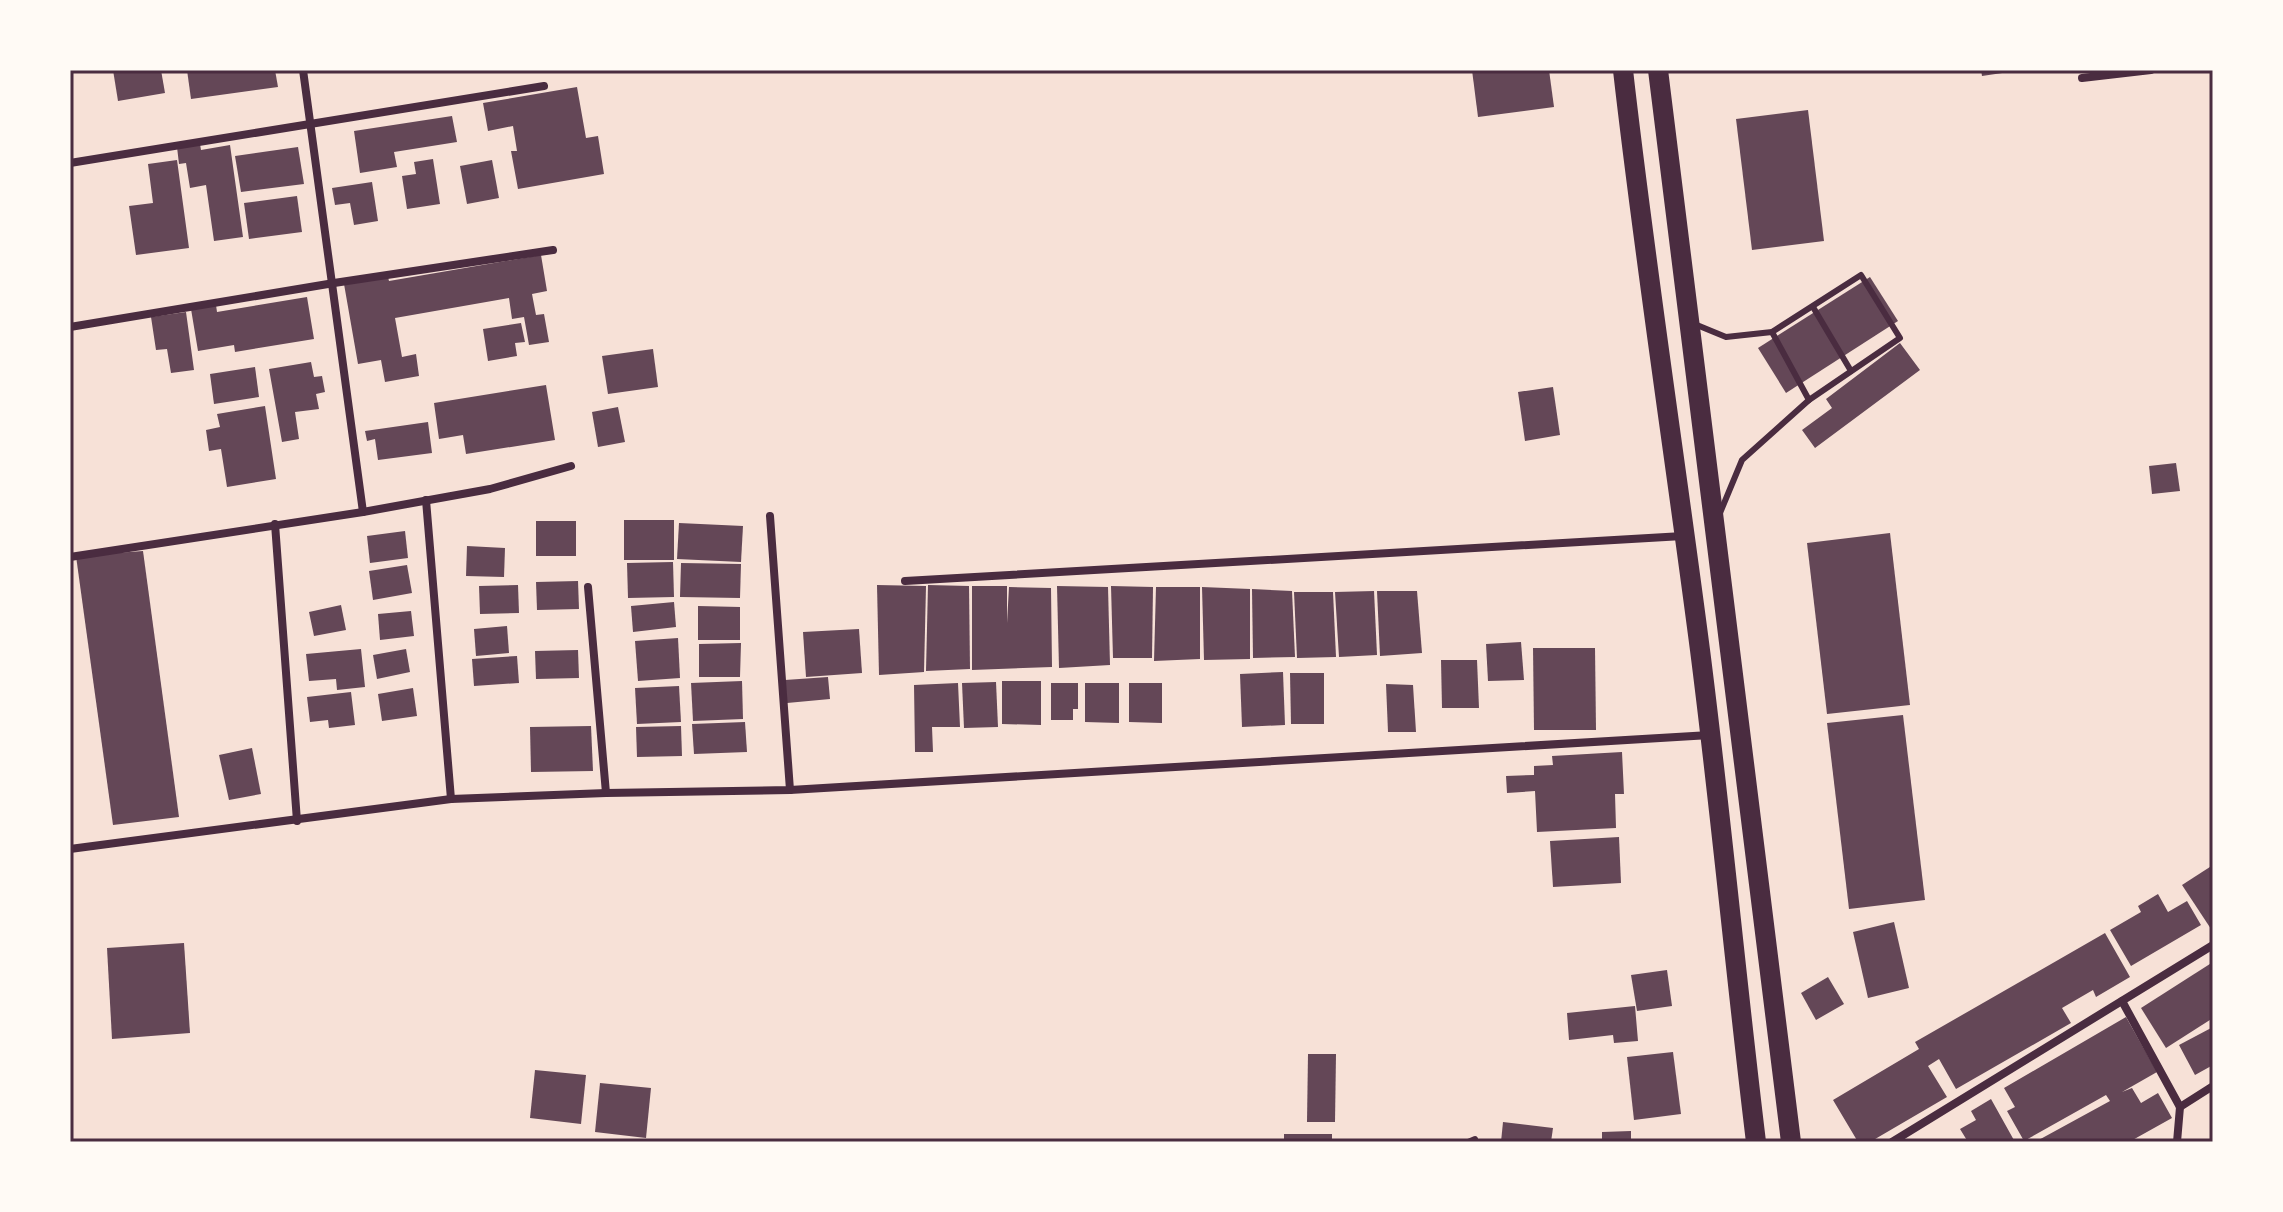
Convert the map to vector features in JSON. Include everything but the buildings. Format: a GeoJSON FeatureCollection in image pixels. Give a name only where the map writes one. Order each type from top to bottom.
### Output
{"type":"FeatureCollection","features":[{"type":"Feature","properties":{"kind":"main road"},"geometry":{"type":"LineString","coordinates":[[1623,70],[1637,198],[1711,735],[1756,1142]]}},
{"type":"Feature","properties":{"kind":"main road"},"geometry":{"type":"LineString","coordinates":[[1658,70],[1791,1142]]}},
{"type":"Feature","properties":{"kind":"street"},"geometry":{"type":"LineString","coordinates":[[303,70],[363,512]]}},
{"type":"Feature","properties":{"kind":"street"},"geometry":{"type":"LineString","coordinates":[[2082,78],[2151,70]]}},
{"type":"Feature","properties":{"kind":"street"},"geometry":{"type":"LineString","coordinates":[[70,163],[544,86]]}},
{"type":"Feature","properties":{"kind":"street"},"geometry":{"type":"LineString","coordinates":[[70,327],[553,250]]}},
{"type":"Feature","properties":{"kind":"street"},"geometry":{"type":"LineString","coordinates":[[70,557],[363,512],[501,487],[571,466]]}},
{"type":"Feature","properties":{"kind":"street"},"geometry":{"type":"LineString","coordinates":[[426,500],[451,799]]}},
{"type":"Feature","properties":{"kind":"street"},"geometry":{"type":"LineString","coordinates":[[770,516],[790,790]]}},
{"type":"Feature","properties":{"kind":"street"},"geometry":{"type":"LineString","coordinates":[[275,524],[297,821]]}},
{"type":"Feature","properties":{"kind":"street"},"geometry":{"type":"LineString","coordinates":[[905,581],[1684,536]]}},
{"type":"Feature","properties":{"kind":"street"},"geometry":{"type":"LineString","coordinates":[[588,587],[606,793]]}},
{"type":"Feature","properties":{"kind":"street"},"geometry":{"type":"LineString","coordinates":[[70,849],[451,799],[790,790],[1711,735]]}},
{"type":"Feature","properties":{"kind":"street"},"geometry":{"type":"LineString","coordinates":[[1892,1142],[2213,945]]}},
{"type":"Feature","properties":{"kind":"street"},"geometry":{"type":"LineString","coordinates":[[2122,1001],[2180,1107],[2177,1142]]}},
{"type":"Feature","properties":{"kind":"street"},"geometry":{"type":"LineString","coordinates":[[2180,1107],[2213,1086]]}},
{"type":"Feature","properties":{"kind":"lane"},"geometry":{"type":"LineString","coordinates":[[1689,322],[1726,337],[1772,332],[1861,275],[1900,338],[1809,400],[1742,460],[1714,528]]}},
{"type":"Feature","properties":{"kind":"lane"},"geometry":{"type":"LineString","coordinates":[[1813,307],[1851,371]]}},
{"type":"Feature","properties":{"kind":"lane"},"geometry":{"type":"LineString","coordinates":[[1772,332],[1809,400]]}}]}
